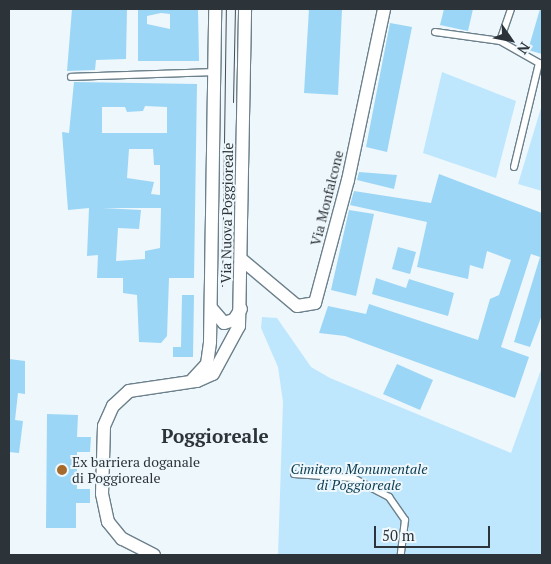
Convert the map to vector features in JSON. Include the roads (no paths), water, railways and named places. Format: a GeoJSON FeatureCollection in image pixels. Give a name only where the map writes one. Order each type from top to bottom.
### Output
{"type":"FeatureCollection","features":[{"type":"Feature","properties":{"kind":"street","name":"Via Nuova Poggioreale"},"geometry":{"type":"LineString","coordinates":[[178,383],[196,377],[207,364],[211,308],[215,9]]}},
{"type":"Feature","properties":{"kind":"street","name":"Via Nuova Poggioreale"},"geometry":{"type":"LineString","coordinates":[[154,555],[122,540],[108,522],[102,494],[104,426],[113,406],[129,391],[202,379],[217,370],[238,331],[241,308],[245,9]]}},
{"type":"Feature","properties":{"kind":"street","name":"Via Monfalcone"},"geometry":{"type":"LineString","coordinates":[[241,259],[297,306],[316,303],[384,9]]}},
{"type":"Feature","properties":{"kind":"street"},"geometry":{"type":"LineString","coordinates":[[211,308],[224,323],[234,320],[241,308]]}},
{"type":"Feature","properties":{"kind":"lane"},"geometry":{"type":"LineString","coordinates":[[500,41],[511,9]]}},
{"type":"Feature","properties":{"kind":"lane"},"geometry":{"type":"LineString","coordinates":[[435,32],[500,41],[539,63],[514,167]]}},
{"type":"Feature","properties":{"kind":"lane"},"geometry":{"type":"LineString","coordinates":[[71,77],[213,72]]}},
{"type":"Feature","properties":{"kind":"lane"},"geometry":{"type":"LineString","coordinates":[[294,474],[352,478],[389,497],[405,520],[400,555]]}},
{"type":"Feature","properties":{"kind":"tram line"},"geometry":{"type":"LineString","coordinates":[[222,286],[226,9]]}},
{"type":"Feature","properties":{"kind":"tram line"},"geometry":{"type":"LineString","coordinates":[[233,102],[235,9]]}},
{"type":"Feature","properties":{"kind":"place","name":"Ex barriera doganale di Poggioreale"},"geometry":{"type":"Point","coordinates":[62,470]}},
{"type":"Feature","properties":{"kind":"district","name":"Poggioreale"},"geometry":{"type":"Point","coordinates":[215,436]}},
{"type":"Feature","properties":{"kind":"park label","name":"Cimitero Monumentale di Poggioreale"},"geometry":{"type":"Point","coordinates":[359,478]}}]}
